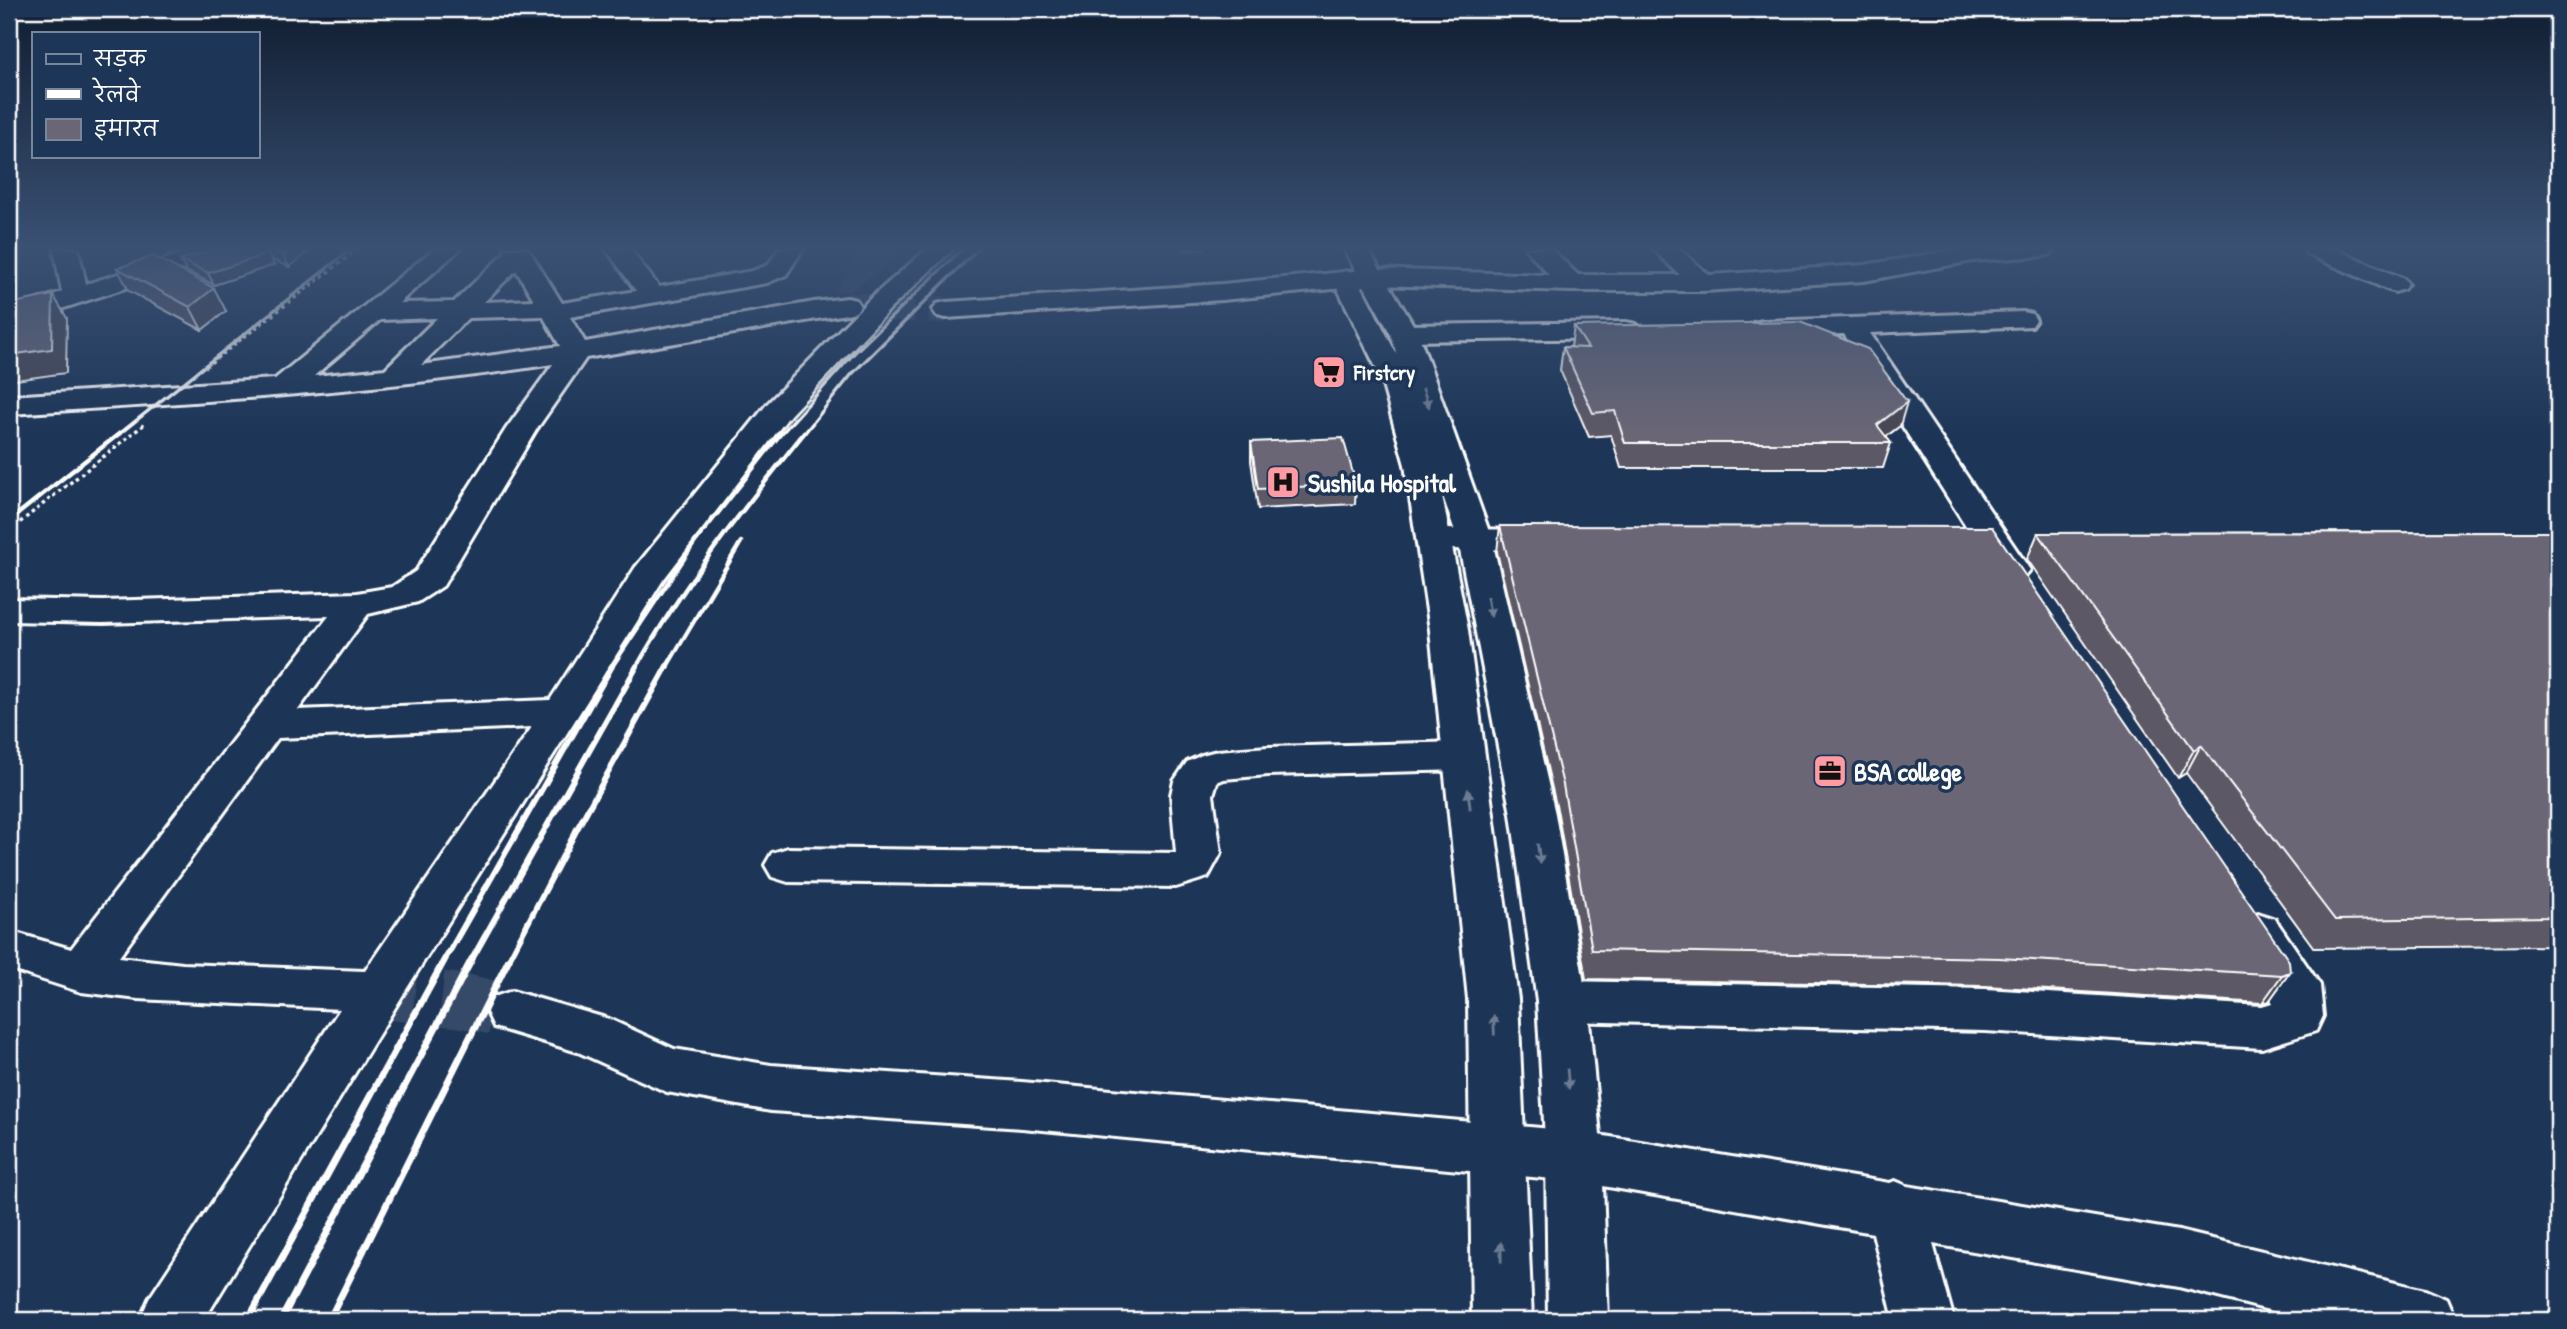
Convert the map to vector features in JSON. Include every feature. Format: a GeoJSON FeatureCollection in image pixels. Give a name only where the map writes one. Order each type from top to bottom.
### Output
{"type":"FeatureCollection","features":[{"type":"Feature","properties":{"kind":"street"},"geometry":{"type":"LineString","coordinates":[[9,318],[30,311]]}},
{"type":"Feature","properties":{"kind":"street"},"geometry":{"type":"LineString","coordinates":[[281,389],[372,312],[416,311]]}},
{"type":"Feature","properties":{"kind":"street"},"geometry":{"type":"LineString","coordinates":[[393,377],[460,311]]}},
{"type":"Feature","properties":{"kind":"street"},"geometry":{"type":"LineString","coordinates":[[554,311],[577,351]]}},
{"type":"Feature","properties":{"kind":"street"},"geometry":{"type":"LineString","coordinates":[[9,405],[186,386],[281,389],[393,377],[577,351],[808,311]]}},
{"type":"Feature","properties":{"kind":"street"},"geometry":{"type":"LineString","coordinates":[[170,1320],[648,576],[779,409],[873,311]]}},
{"type":"Feature","properties":{"kind":"street"},"geometry":{"type":"LineString","coordinates":[[1370,311],[1395,378],[1421,466],[1455,540],[1450,630],[1493,999],[1502,1320]]}},
{"type":"Feature","properties":{"kind":"street"},"geometry":{"type":"LineString","coordinates":[[1387,311],[1404,333],[1455,540],[1533,814],[1562,1001],[1574,1156],[1578,1320]]}},
{"type":"Feature","properties":{"kind":"street"},"geometry":{"type":"LineString","coordinates":[[1731,329],[1853,328],[1953,321],[2023,320]]}},
{"type":"Feature","properties":{"kind":"street"},"geometry":{"type":"LineString","coordinates":[[1853,328],[1972,541],[2032,599]]}},
{"type":"Feature","properties":{"kind":"street"},"geometry":{"type":"LineString","coordinates":[[1404,333],[1649,330]]}},
{"type":"Feature","properties":{"kind":"street"},"geometry":{"type":"LineString","coordinates":[[9,610],[103,612],[357,604],[389,600],[409,594],[430,578],[521,429],[577,351]]}},
{"type":"Feature","properties":{"kind":"street"},"geometry":{"type":"LineString","coordinates":[[1455,540],[1583,540]]}},
{"type":"Feature","properties":{"kind":"street"},"geometry":{"type":"LineString","coordinates":[[81,972],[357,604]]}},
{"type":"Feature","properties":{"kind":"street"},"geometry":{"type":"LineString","coordinates":[[268,724],[562,713]]}},
{"type":"Feature","properties":{"kind":"street"},"geometry":{"type":"LineString","coordinates":[[788,865],[1176,870],[1192,865],[1199,853],[1192,795],[1195,781],[1202,772],[1217,765],[1268,761],[1464,757]]}},
{"type":"Feature","properties":{"kind":"street"},"geometry":{"type":"LineString","coordinates":[[1562,1001],[1985,1010],[2262,1027],[2298,1016],[2295,985],[2233,896]]}},
{"type":"Feature","properties":{"kind":"street"},"geometry":{"type":"LineString","coordinates":[[9,950],[81,972],[138,980],[361,990]]}},
{"type":"Feature","properties":{"kind":"street"},"geometry":{"type":"LineString","coordinates":[[512,1012],[591,1034],[667,1070],[771,1088],[1023,1105],[1574,1156],[1895,1208],[2179,1259],[2425,1320]]}},
{"type":"Feature","properties":{"kind":"street"},"geometry":{"type":"LineString","coordinates":[[1895,1208],[1924,1320]]}},
{"type":"Feature","properties":{"kind":"path"},"geometry":{"type":"LineString","coordinates":[[9,531],[279,311]]}},
{"type":"Feature","properties":{"kind":"building"},"geometry":{"type":"Polygon","coordinates":[[[9,311],[53,311],[52,349],[9,355],[9,311]]]}},
{"type":"Feature","properties":{"kind":"building"},"geometry":{"type":"Polygon","coordinates":[[[1800,322],[1868,349],[1907,402],[1877,425],[1891,443],[1625,443],[1615,411],[1593,413],[1563,347],[1588,348],[1574,326],[1800,322]]]}},
{"type":"Feature","properties":{"kind":"building"},"geometry":{"type":"Polygon","coordinates":[[[1343,438],[1356,484],[1258,489],[1251,442],[1343,438]]]}},
{"type":"Feature","properties":{"kind":"building","name":"BSA college"},"geometry":{"type":"Polygon","coordinates":[[[1500,526],[1992,527],[2289,961],[2290,972],[2282,975],[1999,958],[1592,950],[1563,785],[1500,526]]]}},
{"type":"Feature","properties":{"kind":"building"},"geometry":{"type":"Polygon","coordinates":[[[2558,532],[2558,917],[2335,920],[2201,745],[2194,750],[2038,533],[2558,532]]]}},
{"type":"Feature","properties":{"kind":"tunnel"},"geometry":{"type":"LineString","coordinates":[[361,990],[464,1001],[512,1012]]}},
{"type":"Feature","properties":{"kind":"railway"},"geometry":{"type":"LineString","coordinates":[[118,435],[273,311]]}},
{"type":"Feature","properties":{"kind":"railway"},"geometry":{"type":"LineString","coordinates":[[780,435],[855,352],[898,311]]}},
{"type":"Feature","properties":{"kind":"railway"},"geometry":{"type":"LineString","coordinates":[[803,435],[852,374],[915,311]]}},
{"type":"Feature","properties":{"kind":"railway"},"geometry":{"type":"LineString","coordinates":[[9,521],[120,433]]}},
{"type":"Feature","properties":{"kind":"railway"},"geometry":{"type":"LineString","coordinates":[[611,668],[695,542],[781,433]]}},
{"type":"Feature","properties":{"kind":"railway"},"geometry":{"type":"LineString","coordinates":[[636,668],[694,576],[804,433]]}},
{"type":"Feature","properties":{"kind":"railway"},"geometry":{"type":"LineString","coordinates":[[666,668],[741,542]]}},
{"type":"Feature","properties":{"kind":"railway"},"geometry":{"type":"LineString","coordinates":[[444,961],[612,666]]}},
{"type":"Feature","properties":{"kind":"railway"},"geometry":{"type":"LineString","coordinates":[[471,961],[637,666]]}},
{"type":"Feature","properties":{"kind":"railway"},"geometry":{"type":"LineString","coordinates":[[508,961],[667,666]]}},
{"type":"Feature","properties":{"kind":"railway"},"geometry":{"type":"LineString","coordinates":[[248,1320],[445,959]]}},
{"type":"Feature","properties":{"kind":"railway"},"geometry":{"type":"LineString","coordinates":[[281,1320],[472,959]]}},
{"type":"Feature","properties":{"kind":"railway"},"geometry":{"type":"LineString","coordinates":[[329,1320],[508,961]]}},
{"type":"Feature","properties":{"kind":"place","name":"Firstcry"},"geometry":{"type":"Point","coordinates":[1329,372]}},
{"type":"Feature","properties":{"kind":"place","name":"Sushila Hospital"},"geometry":{"type":"Point","coordinates":[1283,482]}},
{"type":"Feature","properties":{"kind":"place","name":"BSA college"},"geometry":{"type":"Point","coordinates":[1830,771]}}]}
